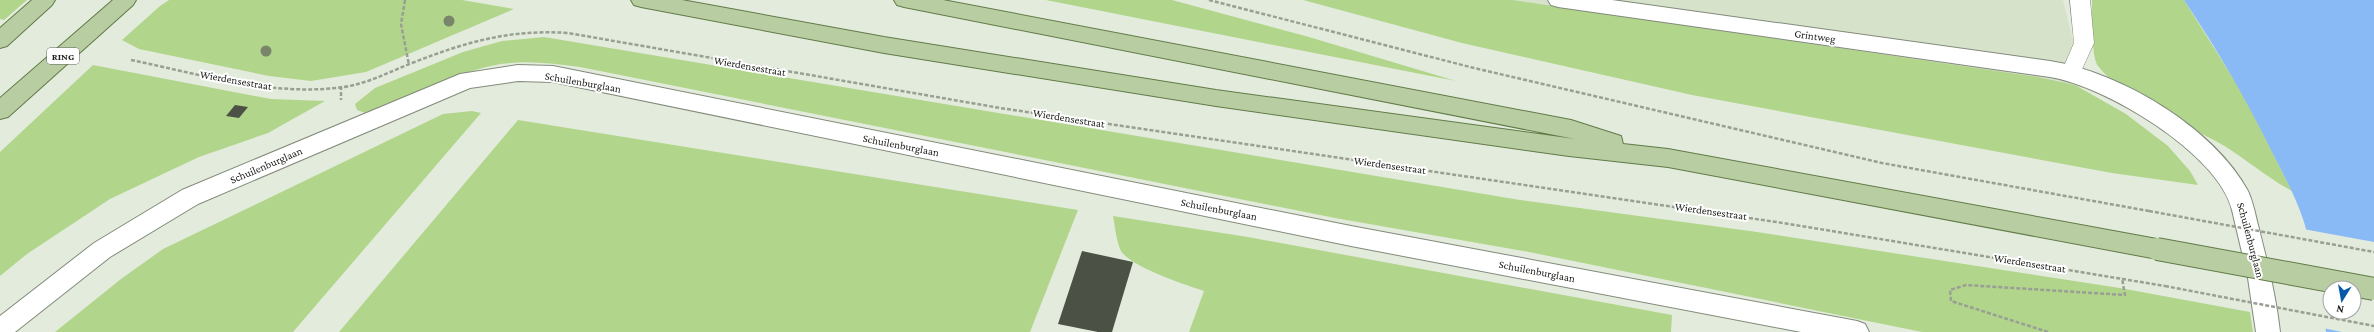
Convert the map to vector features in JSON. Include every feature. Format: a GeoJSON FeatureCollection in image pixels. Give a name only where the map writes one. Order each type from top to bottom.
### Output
{"type":"FeatureCollection","features":[{"type":"Feature","properties":{"kind":"main road"},"geometry":{"type":"LineString","coordinates":[[0,40],[45,0]]}},
{"type":"Feature","properties":{"kind":"main road","name":"RING"},"geometry":{"type":"LineString","coordinates":[[0,111],[126,0]]}},
{"type":"Feature","properties":{"kind":"main road"},"geometry":{"type":"LineString","coordinates":[[640,0],[884,45],[1216,98],[1561,146],[1668,158],[2374,290]]}},
{"type":"Feature","properties":{"kind":"main road"},"geometry":{"type":"LineString","coordinates":[[904,0],[1571,129],[1668,158]]}},
{"type":"Feature","properties":{"kind":"street","name":"Grintweg"},"geometry":{"type":"LineString","coordinates":[[1558,0],[2072,73],[2116,91],[2166,120],[2192,141]]}},
{"type":"Feature","properties":{"kind":"street","name":"Schuilenburglaan"},"geometry":{"type":"LineString","coordinates":[[0,330],[102,250],[190,198],[467,80],[518,73],[553,74],[1351,236],[1857,332]]}},
{"type":"Feature","properties":{"kind":"street","name":"Schuilenburglaan"},"geometry":{"type":"LineString","coordinates":[[2192,141],[2221,173],[2239,197],[2260,271],[2268,332]]}},
{"type":"Feature","properties":{"kind":"lane"},"geometry":{"type":"LineString","coordinates":[[2072,73],[2084,43],[2080,0]]}},
{"type":"Feature","properties":{"kind":"path"},"geometry":{"type":"LineString","coordinates":[[405,0],[400,17],[402,39],[409,65]]}},
{"type":"Feature","properties":{"kind":"path"},"geometry":{"type":"LineString","coordinates":[[1209,0],[1474,68],[1882,163],[2374,252]]}},
{"type":"Feature","properties":{"kind":"path","name":"Wierdensestraat"},"geometry":{"type":"LineString","coordinates":[[131,60],[270,87],[314,89],[374,80],[472,41],[499,33],[547,30],[838,82],[1075,119],[1726,213],[2122,278],[2374,326]]}},
{"type":"Feature","properties":{"kind":"path"},"geometry":{"type":"LineString","coordinates":[[2048,332],[1951,301],[1950,290],[1966,285],[2125,295],[2122,278]]}},
{"type":"Feature","properties":{"kind":"shaded area"},"geometry":{"type":"Polygon","coordinates":[[[1466,0],[2063,0],[2085,88],[1466,0]]]}},
{"type":"Feature","properties":{"kind":"green space"},"geometry":{"type":"Polygon","coordinates":[[[0,0],[27,0],[4,20],[0,19],[0,0]]]}},
{"type":"Feature","properties":{"kind":"green space"},"geometry":{"type":"Polygon","coordinates":[[[169,0],[462,0],[514,9],[366,72],[311,81],[269,76],[139,49],[122,40],[160,6],[169,0]]]}},
{"type":"Feature","properties":{"kind":"green space"},"geometry":{"type":"Polygon","coordinates":[[[1046,0],[1172,0],[1309,37],[1456,81],[1046,0]]]}},
{"type":"Feature","properties":{"kind":"green space"},"geometry":{"type":"Polygon","coordinates":[[[1303,0],[1512,0],[2038,77],[2075,85],[2126,114],[2168,146],[2190,171],[2198,185],[2112,173],[1692,95],[1462,43],[1303,0]]]}},
{"type":"Feature","properties":{"kind":"green space"},"geometry":{"type":"Polygon","coordinates":[[[2092,0],[2184,0],[2243,94],[2292,191],[2226,147],[2140,101],[2109,78],[2098,66],[2094,54],[2092,34],[2092,0]]]}},
{"type":"Feature","properties":{"kind":"green space"},"geometry":{"type":"Polygon","coordinates":[[[544,37],[1520,200],[1750,231],[2120,288],[2250,312],[2253,332],[1922,332],[1529,252],[1335,218],[580,67],[531,62],[501,64],[485,67],[437,84],[375,111],[365,113],[357,110],[355,104],[375,88],[463,52],[502,41],[544,37]]]}},
{"type":"Feature","properties":{"kind":"green space"},"geometry":{"type":"Polygon","coordinates":[[[93,65],[271,99],[325,101],[268,133],[199,157],[110,199],[27,254],[0,276],[0,152],[93,65]]]}},
{"type":"Feature","properties":{"kind":"green space"},"geometry":{"type":"Polygon","coordinates":[[[472,111],[481,113],[293,332],[55,332],[121,279],[163,249],[443,114],[472,111]]]}},
{"type":"Feature","properties":{"kind":"green space"},"geometry":{"type":"Polygon","coordinates":[[[518,120],[1078,210],[1030,332],[339,332],[518,120]]]}},
{"type":"Feature","properties":{"kind":"green space"},"geometry":{"type":"Polygon","coordinates":[[[1113,216],[1248,237],[1672,315],[1671,332],[1189,332],[1204,291],[1158,274],[1134,262],[1125,255],[1120,249],[1113,216]]]}},
{"type":"Feature","properties":{"kind":"water"},"geometry":{"type":"Polygon","coordinates":[[[2184,0],[2374,0],[2374,332],[2326,332],[2324,320],[2362,320],[2362,280],[2322,280],[2322,304],[2315,262],[2304,222],[2297,204],[2252,113],[2231,74],[2184,0]]]}},
{"type":"Feature","properties":{"kind":"pier"},"geometry":{"type":"Polygon","coordinates":[[[2303,229],[2374,242],[2374,332],[2342,332],[2323,328],[2322,320],[2362,320],[2362,280],[2322,280],[2322,316],[2321,305],[2303,229]]]}},
{"type":"Feature","properties":{"kind":"building"},"geometry":{"type":"Polygon","coordinates":[[[235,105],[248,107],[239,118],[226,116],[235,105]]]}},
{"type":"Feature","properties":{"kind":"building"},"geometry":{"type":"Polygon","coordinates":[[[1082,251],[1133,262],[1112,332],[1098,332],[1058,324],[1082,251]]]}}]}
